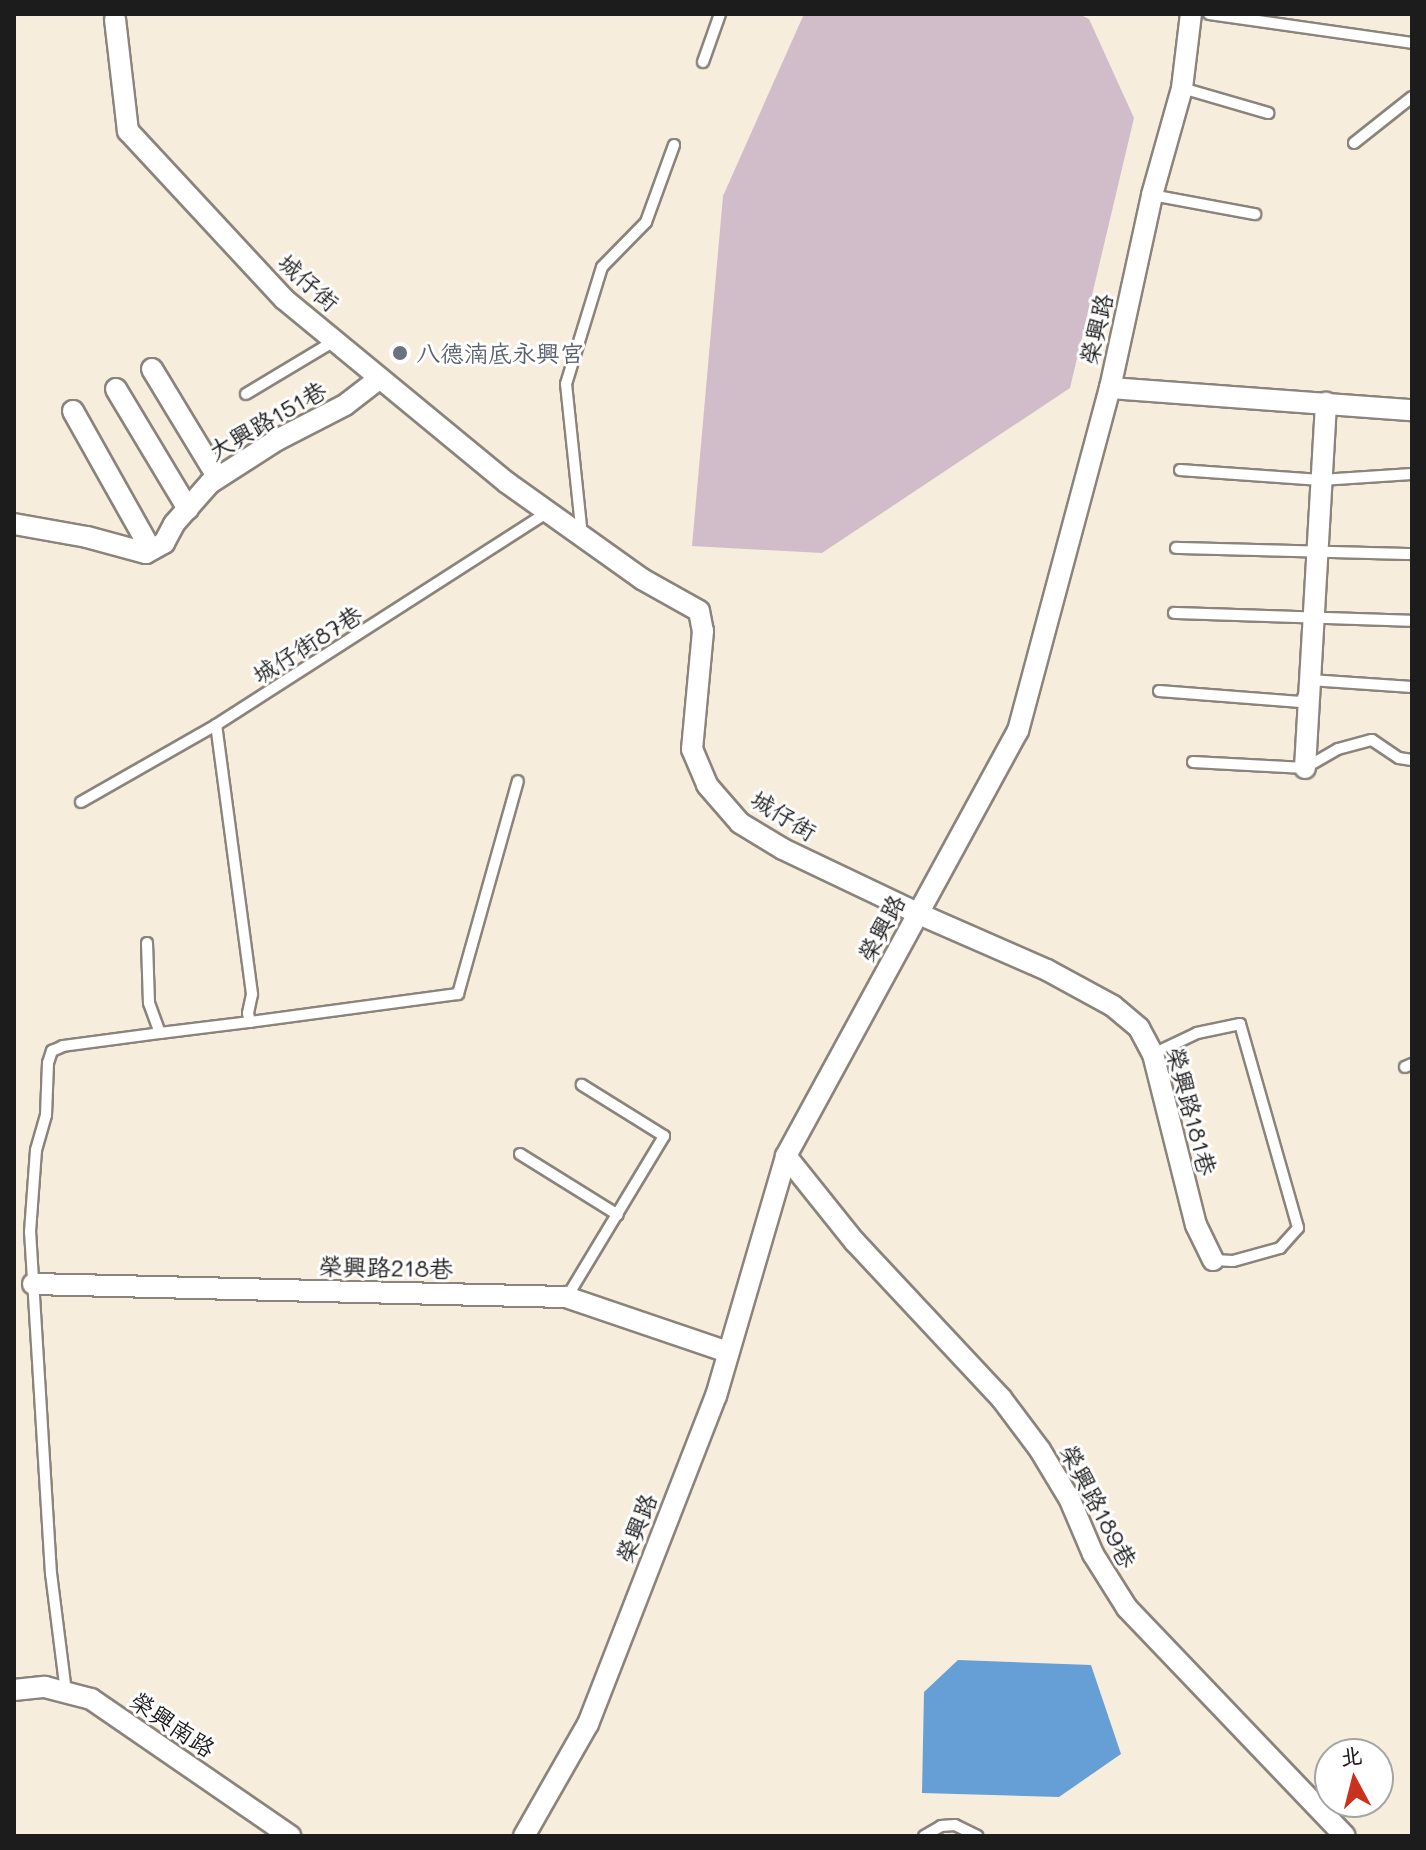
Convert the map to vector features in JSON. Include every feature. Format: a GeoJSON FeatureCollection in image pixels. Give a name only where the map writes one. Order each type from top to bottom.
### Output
{"type":"FeatureCollection","features":[{"type":"Feature","properties":{"kind":"street","name":"榮興路"},"geometry":{"type":"LineString","coordinates":[[524,1836],[588,1724],[716,1396],[786,1156],[919,914],[960,832],[1018,731],[1110,388],[1152,195],[1182,88],[1191,14]]}},
{"type":"Feature","properties":{"kind":"street","name":"城仔街"},"geometry":{"type":"LineString","coordinates":[[113,16],[128,131],[284,299],[506,482],[567,526],[699,611],[703,631],[692,749],[707,785],[740,823],[783,849],[919,914]]}},
{"type":"Feature","properties":{"kind":"street"},"geometry":{"type":"LineString","coordinates":[[152,369],[218,478]]}},
{"type":"Feature","properties":{"kind":"street","name":"大興路151巷"},"geometry":{"type":"LineString","coordinates":[[151,550],[164,543],[188,509],[218,478],[277,440],[345,405],[380,378]]}},
{"type":"Feature","properties":{"kind":"street"},"geometry":{"type":"LineString","coordinates":[[1110,388],[1412,410]]}},
{"type":"Feature","properties":{"kind":"street"},"geometry":{"type":"LineString","coordinates":[[116,389],[188,509]]}},
{"type":"Feature","properties":{"kind":"street"},"geometry":{"type":"LineString","coordinates":[[1305,768],[1326,403]]}},
{"type":"Feature","properties":{"kind":"street"},"geometry":{"type":"LineString","coordinates":[[14,524],[87,537],[146,553],[151,550],[73,411]]}},
{"type":"Feature","properties":{"kind":"street","name":"榮興路181巷"},"geometry":{"type":"LineString","coordinates":[[919,914],[1047,970],[1113,1006],[1139,1028],[1153,1054],[1196,1225],[1213,1260]]}},
{"type":"Feature","properties":{"kind":"street","name":"榮興路189巷"},"geometry":{"type":"LineString","coordinates":[[786,1156],[855,1242],[1001,1398],[1032,1439],[1070,1500],[1093,1554],[1127,1608],[1345,1836]]}},
{"type":"Feature","properties":{"kind":"street","name":"榮興路218巷"},"geometry":{"type":"LineString","coordinates":[[33,1284],[566,1297],[728,1352]]}},
{"type":"Feature","properties":{"kind":"street","name":"榮興南路"},"geometry":{"type":"LineString","coordinates":[[14,1690],[45,1687],[91,1699],[290,1836]]}},
{"type":"Feature","properties":{"kind":"lane"},"geometry":{"type":"LineString","coordinates":[[703,62],[720,14]]}},
{"type":"Feature","properties":{"kind":"lane"},"geometry":{"type":"LineString","coordinates":[[1209,14],[1412,43]]}},
{"type":"Feature","properties":{"kind":"lane"},"geometry":{"type":"LineString","coordinates":[[1182,88],[1268,113]]}},
{"type":"Feature","properties":{"kind":"lane"},"geometry":{"type":"LineString","coordinates":[[1354,143],[1412,97]]}},
{"type":"Feature","properties":{"kind":"lane"},"geometry":{"type":"LineString","coordinates":[[567,526],[566,384],[602,267],[646,222],[674,145]]}},
{"type":"Feature","properties":{"kind":"lane"},"geometry":{"type":"LineString","coordinates":[[1152,195],[1255,214]]}},
{"type":"Feature","properties":{"kind":"lane"},"geometry":{"type":"LineString","coordinates":[[246,394],[336,340]]}},
{"type":"Feature","properties":{"kind":"lane"},"geometry":{"type":"LineString","coordinates":[[1180,470],[1321,480],[1412,474]]}},
{"type":"Feature","properties":{"kind":"lane","name":"城仔街87巷"},"geometry":{"type":"LineString","coordinates":[[81,802],[567,526]]}},
{"type":"Feature","properties":{"kind":"lane"},"geometry":{"type":"LineString","coordinates":[[1176,548],[1412,554]]}},
{"type":"Feature","properties":{"kind":"lane"},"geometry":{"type":"LineString","coordinates":[[1174,613],[1412,621]]}},
{"type":"Feature","properties":{"kind":"lane"},"geometry":{"type":"LineString","coordinates":[[1159,691],[1301,702],[1310,680],[1412,687]]}},
{"type":"Feature","properties":{"kind":"lane"},"geometry":{"type":"LineString","coordinates":[[216,725],[252,994],[248,1013],[250,1022]]}},
{"type":"Feature","properties":{"kind":"lane"},"geometry":{"type":"LineString","coordinates":[[1193,762],[1305,768],[1338,749],[1372,740],[1399,758],[1412,760]]}},
{"type":"Feature","properties":{"kind":"lane"},"geometry":{"type":"LineString","coordinates":[[66,1692],[51,1574],[30,1232],[36,1150],[46,1115],[52,1051],[63,1046],[458,994],[518,781]]}},
{"type":"Feature","properties":{"kind":"lane"},"geometry":{"type":"LineString","coordinates":[[147,943],[149,1003],[155,1027],[160,1033]]}},
{"type":"Feature","properties":{"kind":"lane"},"geometry":{"type":"LineString","coordinates":[[1153,1054],[1197,1033],[1240,1024],[1298,1228],[1280,1248],[1233,1261],[1213,1260]]}},
{"type":"Feature","properties":{"kind":"lane"},"geometry":{"type":"LineString","coordinates":[[566,1297],[664,1136],[582,1085]]}},
{"type":"Feature","properties":{"kind":"lane"},"geometry":{"type":"LineString","coordinates":[[520,1154],[618,1215]]}},
{"type":"Feature","properties":{"kind":"lane"},"geometry":{"type":"LineString","coordinates":[[924,1836],[941,1826],[955,1825],[978,1836]]}},
{"type":"Feature","properties":{"kind":"shaded area"},"geometry":{"type":"Polygon","coordinates":[[[804,14],[1079,14],[1089,19],[1134,118],[1070,388],[822,553],[692,546],[723,196],[804,14]]]}},
{"type":"Feature","properties":{"kind":"water"},"geometry":{"type":"Polygon","coordinates":[[[958,1660],[1091,1665],[1121,1754],[1059,1797],[922,1793],[924,1692],[958,1660]]]}},
{"type":"Feature","properties":{"kind":"place","name":"八德湳底永興宮"},"geometry":{"type":"Point","coordinates":[400,353]}}]}
